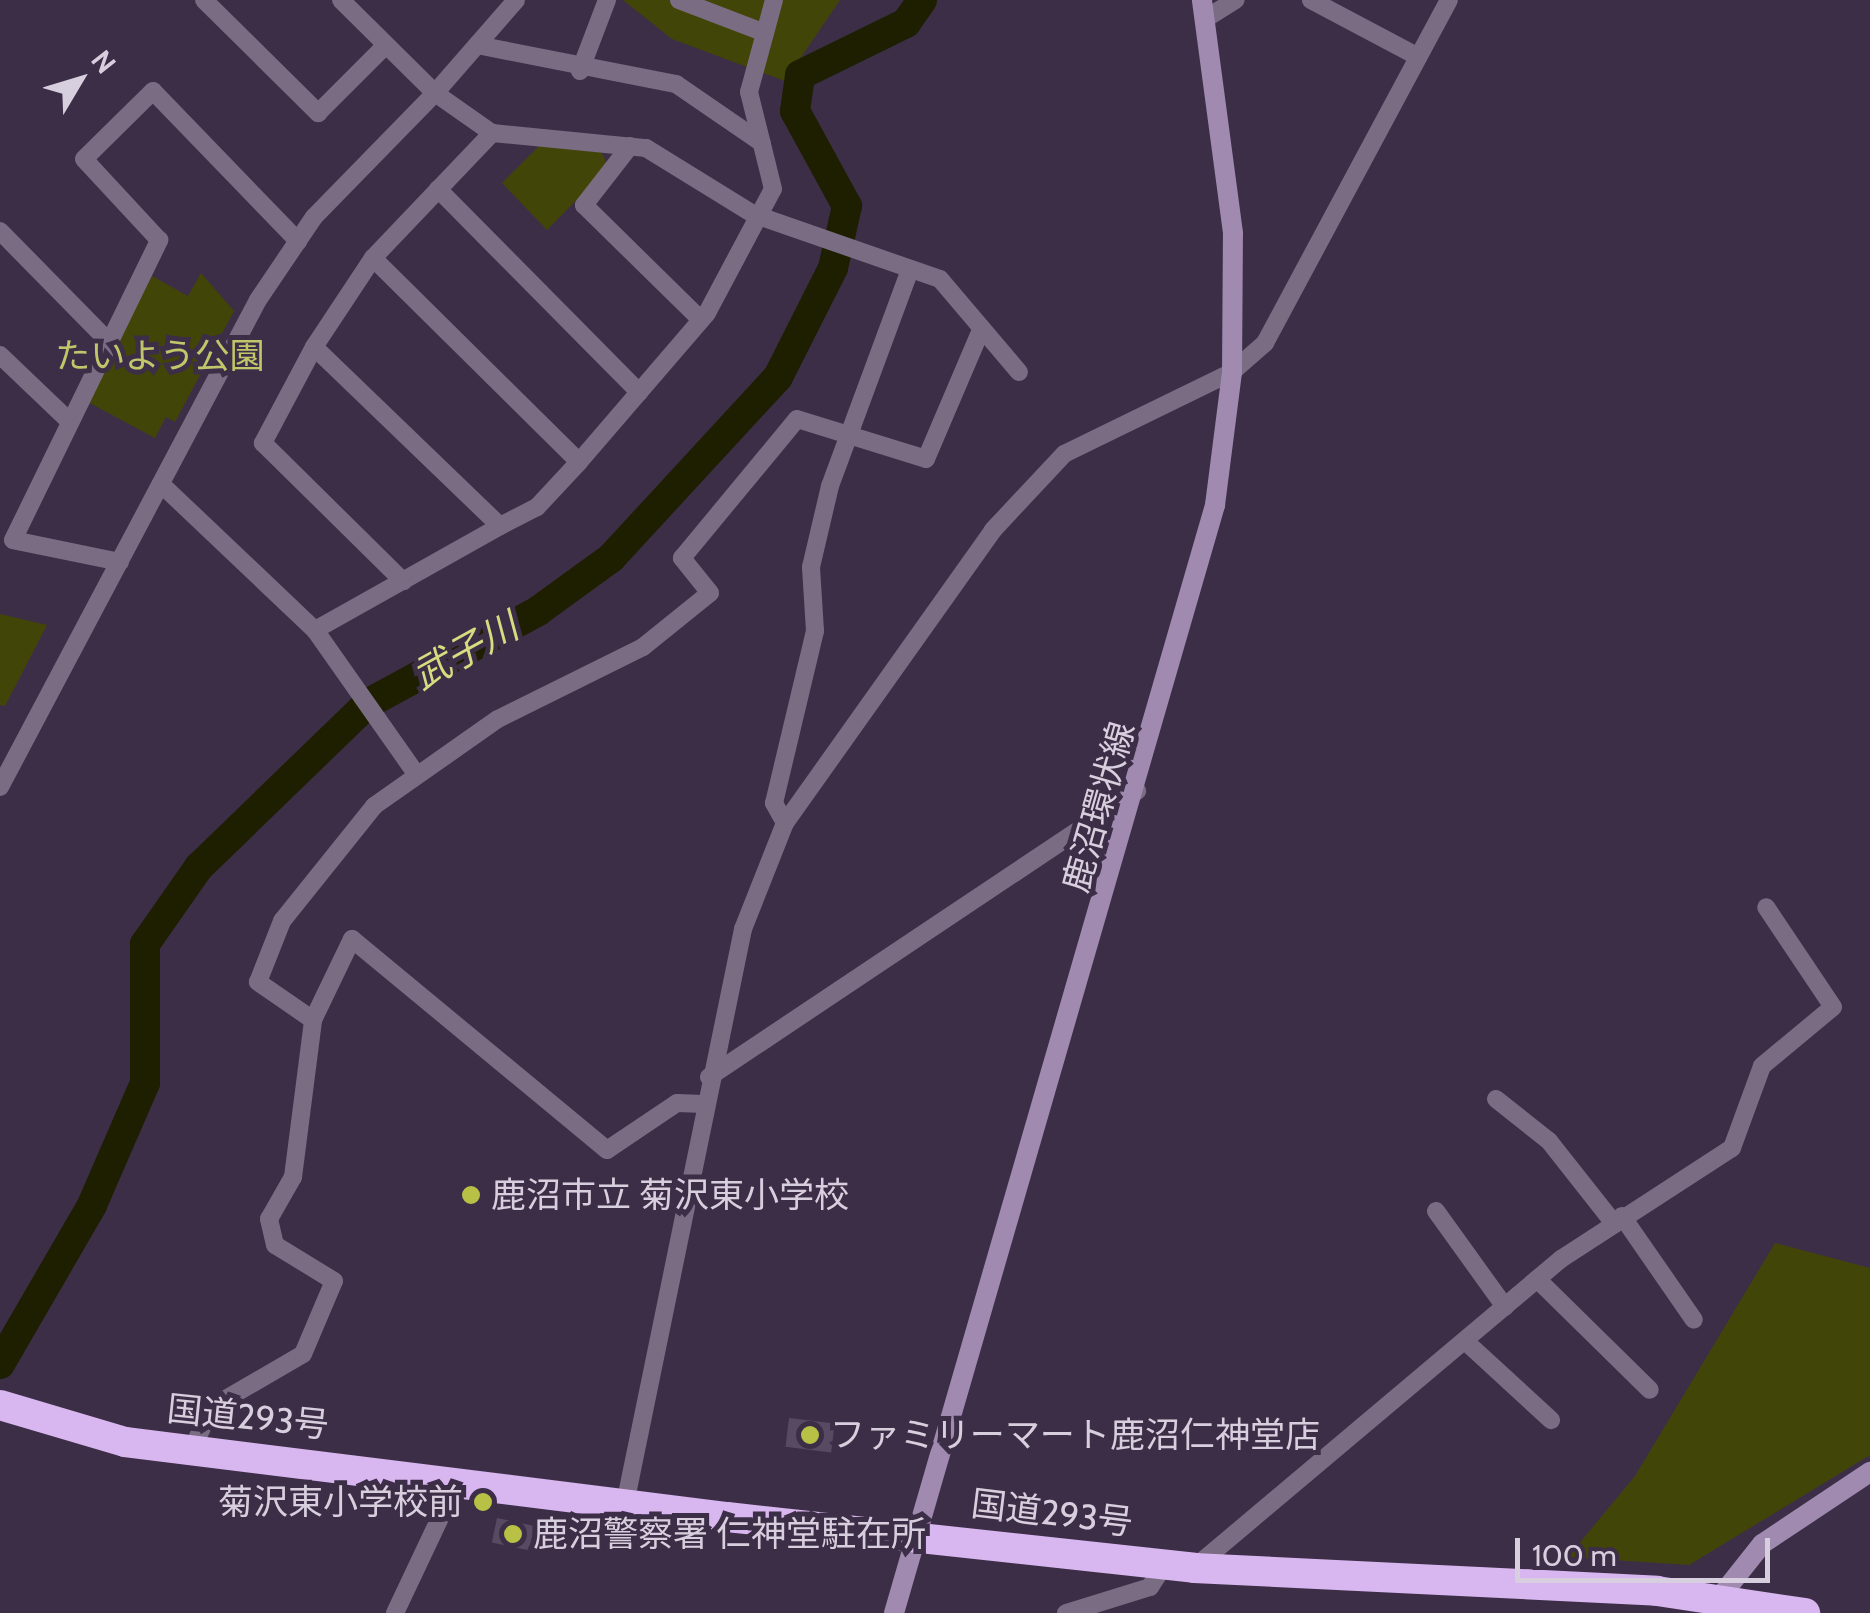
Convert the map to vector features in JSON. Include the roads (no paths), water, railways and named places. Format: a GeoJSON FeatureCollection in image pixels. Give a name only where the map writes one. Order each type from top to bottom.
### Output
{"type":"FeatureCollection","features":[{"type":"Feature","properties":{"kind":"highway","name":"国道293号"},"geometry":{"type":"LineString","coordinates":[[0,1405],[126,1442],[458,1480],[626,1504],[1180,1566],[1720,1598],[1804,1613]]}},
{"type":"Feature","properties":{"kind":"main road","name":"鹿沼環状線"},"geometry":{"type":"LineString","coordinates":[[894,1613],[1140,789],[1215,504],[1232,372],[1234,234],[1204,10]]}},
{"type":"Feature","properties":{"kind":"main road"},"geometry":{"type":"LineString","coordinates":[[1720,1598],[1762,1544],[1870,1472]]}},
{"type":"Feature","properties":{"kind":"street"},"geometry":{"type":"LineString","coordinates":[[204,0],[318,113],[386,45]]}},
{"type":"Feature","properties":{"kind":"street"},"geometry":{"type":"LineString","coordinates":[[341,0],[435,93],[492,133],[630,146],[753,214],[909,272],[940,278],[1018,372]]}},
{"type":"Feature","properties":{"kind":"street"},"geometry":{"type":"LineString","coordinates":[[0,787],[161,484],[298,241],[516,0]]}},
{"type":"Feature","properties":{"kind":"street"},"geometry":{"type":"LineString","coordinates":[[580,71],[607,0]]}},
{"type":"Feature","properties":{"kind":"street"},"geometry":{"type":"LineString","coordinates":[[680,0],[765,33]]}},
{"type":"Feature","properties":{"kind":"street"},"geometry":{"type":"LineString","coordinates":[[315,630],[537,507],[701,320],[753,214],[773,189],[749,92],[774,0]]}},
{"type":"Feature","properties":{"kind":"street"},"geometry":{"type":"LineString","coordinates":[[1204,10],[1235,0]]}},
{"type":"Feature","properties":{"kind":"street"},"geometry":{"type":"LineString","coordinates":[[1310,0],[1415,55]]}},
{"type":"Feature","properties":{"kind":"street"},"geometry":{"type":"LineString","coordinates":[[626,1504],[742,928],[785,824],[993,530],[1064,454],[1232,372],[1265,342],[1289,303],[1415,55],[1449,0]]}},
{"type":"Feature","properties":{"kind":"street"},"geometry":{"type":"LineString","coordinates":[[476,45],[580,71],[676,84],[762,143]]}},
{"type":"Feature","properties":{"kind":"street"},"geometry":{"type":"LineString","coordinates":[[120,562],[13,540],[159,240],[84,159],[153,90],[298,241]]}},
{"type":"Feature","properties":{"kind":"street"},"geometry":{"type":"LineString","coordinates":[[403,581],[263,443],[314,348],[373,258],[492,133]]}},
{"type":"Feature","properties":{"kind":"street"},"geometry":{"type":"LineString","coordinates":[[630,146],[584,205],[701,320]]}},
{"type":"Feature","properties":{"kind":"street"},"geometry":{"type":"LineString","coordinates":[[438,190],[639,392]]}},
{"type":"Feature","properties":{"kind":"street"},"geometry":{"type":"LineString","coordinates":[[0,231],[110,342]]}},
{"type":"Feature","properties":{"kind":"street"},"geometry":{"type":"LineString","coordinates":[[373,258],[579,462]]}},
{"type":"Feature","properties":{"kind":"street"},"geometry":{"type":"LineString","coordinates":[[785,824],[774,803],[815,631],[812,567],[852,430],[909,272]]}},
{"type":"Feature","properties":{"kind":"street"},"geometry":{"type":"LineString","coordinates":[[313,1020],[258,982],[282,921],[315,872],[414,771],[643,647],[710,592],[682,558],[797,419],[852,430],[926,459],[982,328]]}},
{"type":"Feature","properties":{"kind":"street"},"geometry":{"type":"LineString","coordinates":[[314,348],[500,526]]}},
{"type":"Feature","properties":{"kind":"street"},"geometry":{"type":"LineString","coordinates":[[0,355],[70,422]]}},
{"type":"Feature","properties":{"kind":"street"},"geometry":{"type":"LineString","coordinates":[[161,484],[315,630],[414,771]]}},
{"type":"Feature","properties":{"kind":"street"},"geometry":{"type":"LineString","coordinates":[[710,1077],[1140,789]]}},
{"type":"Feature","properties":{"kind":"street"},"geometry":{"type":"LineString","coordinates":[[1066,1613],[1150,1586],[1180,1566],[1538,1279],[1618,1219],[1732,1148],[1762,1066],[1834,1007],[1766,907]]}},
{"type":"Feature","properties":{"kind":"street"},"geometry":{"type":"LineString","coordinates":[[192,1450],[212,1407],[303,1354],[334,1281],[269,1234],[293,1177],[313,1020],[342,952],[362,939],[607,1150],[677,1103],[704,1104]]}},
{"type":"Feature","properties":{"kind":"street"},"geometry":{"type":"LineString","coordinates":[[1496,1099],[1550,1141],[1618,1219],[1694,1320]]}},
{"type":"Feature","properties":{"kind":"street"},"geometry":{"type":"LineString","coordinates":[[1436,1211],[1505,1307]]}},
{"type":"Feature","properties":{"kind":"street"},"geometry":{"type":"LineString","coordinates":[[1538,1279],[1650,1390]]}},
{"type":"Feature","properties":{"kind":"street"},"geometry":{"type":"LineString","coordinates":[[1465,1341],[1552,1420]]}},
{"type":"Feature","properties":{"kind":"street"},"geometry":{"type":"LineString","coordinates":[[395,1613],[458,1480]]}},
{"type":"Feature","properties":{"kind":"waterway","name":"武子川"},"geometry":{"type":"LineString","coordinates":[[0,1364],[92,1205],[145,1083],[145,944],[199,867],[367,704],[538,611],[611,558],[778,377],[833,268],[847,206],[795,111],[800,75],[906,23],[922,0]]}},
{"type":"Feature","properties":{"kind":"place","name":"鹿沼市立 菊沢東小学校"},"geometry":{"type":"Point","coordinates":[471,1195]}},
{"type":"Feature","properties":{"kind":"place","name":"ファミリーマート鹿沼仁神堂店"},"geometry":{"type":"Point","coordinates":[810,1435]}},
{"type":"Feature","properties":{"kind":"place","name":"菊沢東小学校前"},"geometry":{"type":"Point","coordinates":[483,1502]}},
{"type":"Feature","properties":{"kind":"place","name":"鹿沼警察署 仁神堂駐在所"},"geometry":{"type":"Point","coordinates":[513,1534]}},
{"type":"Feature","properties":{"kind":"park label","name":"たいよう公園"},"geometry":{"type":"Point","coordinates":[160,356]}}]}
